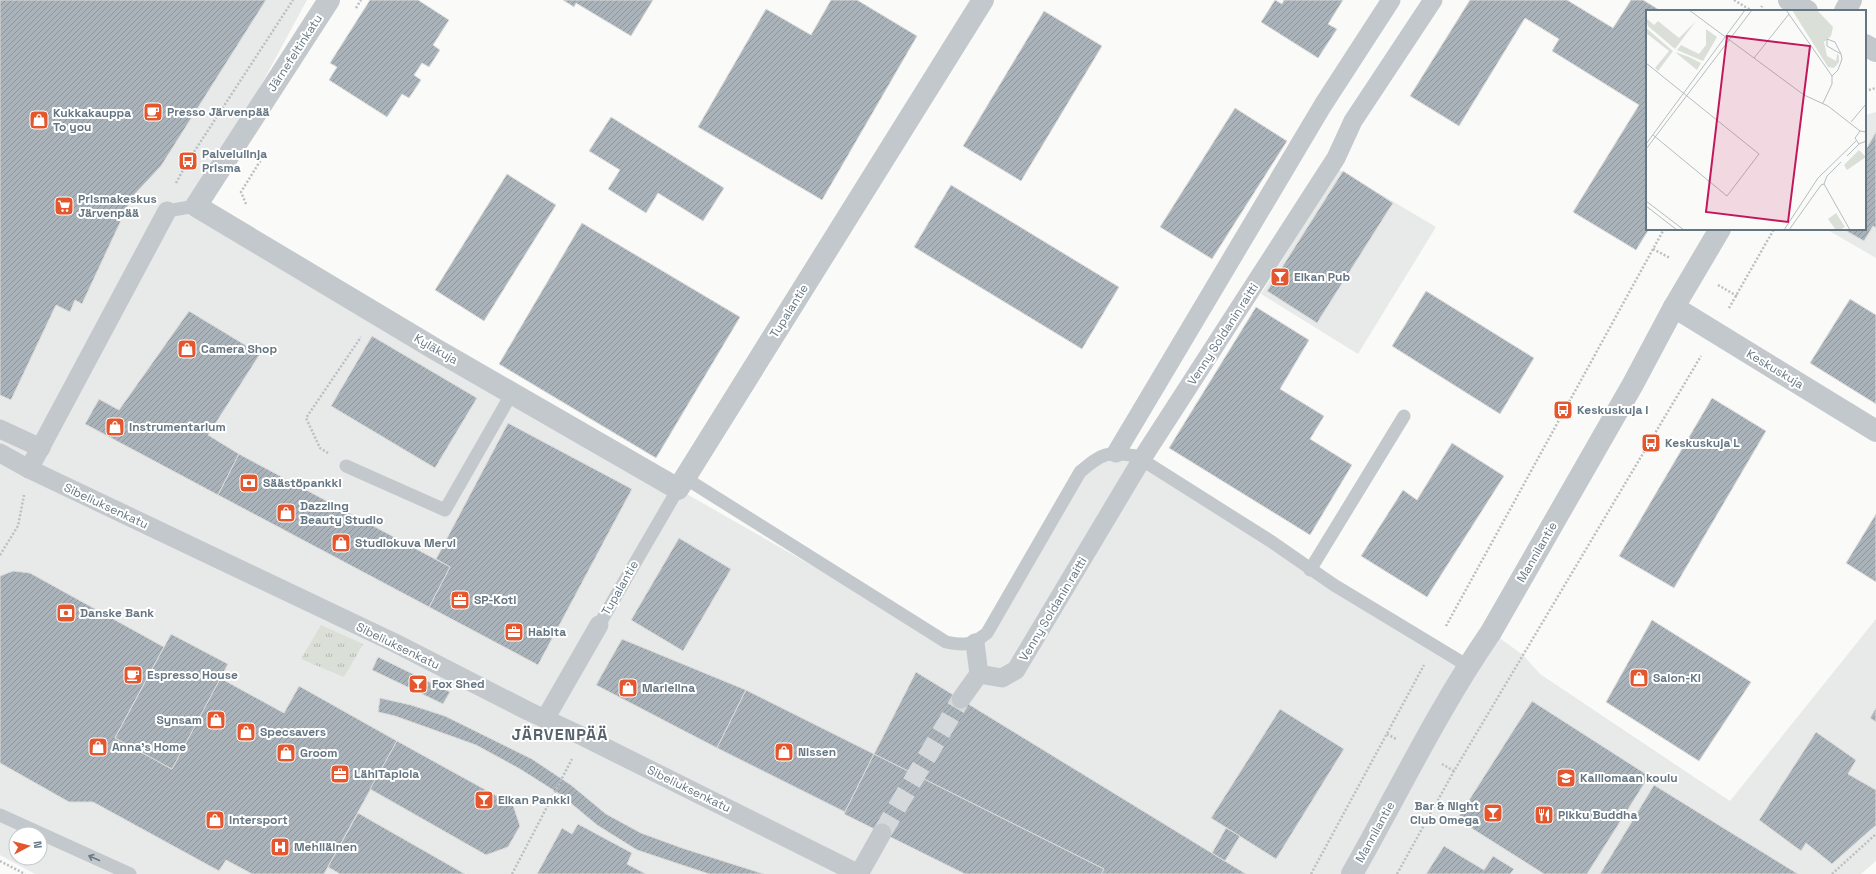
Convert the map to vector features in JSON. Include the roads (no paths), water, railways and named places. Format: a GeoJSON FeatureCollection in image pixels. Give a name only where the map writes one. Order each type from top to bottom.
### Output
{"type":"FeatureCollection","features":[{"type":"Feature","properties":{"kind":"street","name":"Järnefeltinkatu"},"geometry":{"type":"LineString","coordinates":[[196,206],[329,0]]}},
{"type":"Feature","properties":{"kind":"street","name":"Tupalantie"},"geometry":{"type":"LineString","coordinates":[[682,483],[983,0]]}},
{"type":"Feature","properties":{"kind":"street"},"geometry":{"type":"LineString","coordinates":[[1116,453],[1323,105],[1391,0]]}},
{"type":"Feature","properties":{"kind":"street","name":"Venny Soldanin raitti"},"geometry":{"type":"LineString","coordinates":[[979,674],[1002,678],[1016,670],[1142,460],[1336,158],[1353,121],[1434,0]]}},
{"type":"Feature","properties":{"kind":"street"},"geometry":{"type":"LineString","coordinates":[[1789,0],[1805,10]]}},
{"type":"Feature","properties":{"kind":"street"},"geometry":{"type":"LineString","coordinates":[[1846,10],[1851,0]]}},
{"type":"Feature","properties":{"kind":"street"},"geometry":{"type":"LineString","coordinates":[[1866,46],[1876,51]]}},
{"type":"Feature","properties":{"kind":"street","name":"Kyläkuja"},"geometry":{"type":"LineString","coordinates":[[196,206],[512,393],[682,483]]}},
{"type":"Feature","properties":{"kind":"street"},"geometry":{"type":"LineString","coordinates":[[29,469],[167,211]]}},
{"type":"Feature","properties":{"kind":"street","name":"Mannilantie"},"geometry":{"type":"LineString","coordinates":[[1352,874],[1389,809],[1418,752],[1468,666],[1491,632],[1633,384],[1674,307],[1719,230]]}},
{"type":"Feature","properties":{"kind":"street","name":"Keskuskuja"},"geometry":{"type":"LineString","coordinates":[[1674,307],[1876,431]]}},
{"type":"Feature","properties":{"kind":"street"},"geometry":{"type":"LineString","coordinates":[[0,429],[41,448]]}},
{"type":"Feature","properties":{"kind":"street","name":"Sibeliuksenkatu"},"geometry":{"type":"LineString","coordinates":[[0,454],[395,643],[545,720],[584,737],[859,874]]}},
{"type":"Feature","properties":{"kind":"street"},"geometry":{"type":"LineString","coordinates":[[545,720],[598,625]]}},
{"type":"Feature","properties":{"kind":"street"},"geometry":{"type":"LineString","coordinates":[[961,699],[979,674],[975,643]]}},
{"type":"Feature","properties":{"kind":"street"},"geometry":{"type":"LineString","coordinates":[[859,874],[882,833]]}},
{"type":"Feature","properties":{"kind":"lane"},"geometry":{"type":"LineString","coordinates":[[167,211],[196,206]]}},
{"type":"Feature","properties":{"kind":"lane"},"geometry":{"type":"LineString","coordinates":[[346,466],[445,510],[512,393]]}},
{"type":"Feature","properties":{"kind":"lane"},"geometry":{"type":"LineString","coordinates":[[1310,570],[1404,416]]}},
{"type":"Feature","properties":{"kind":"lane"},"geometry":{"type":"LineString","coordinates":[[682,483],[946,642],[960,645],[975,643],[987,633],[1080,472],[1097,458],[1116,453],[1136,456],[1272,542],[1310,570],[1468,666]]}},
{"type":"Feature","properties":{"kind":"lane","name":"Tupalantie"},"geometry":{"type":"LineString","coordinates":[[598,625],[682,483]]}},
{"type":"Feature","properties":{"kind":"lane"},"geometry":{"type":"LineString","coordinates":[[0,815],[130,874]]}},
{"type":"Feature","properties":{"kind":"tunnel"},"geometry":{"type":"LineString","coordinates":[[882,833],[961,699]]}},
{"type":"Feature","properties":{"kind":"place","name":"Presso Järvenpää"},"geometry":{"type":"Point","coordinates":[153,112]}},
{"type":"Feature","properties":{"kind":"place","name":"Kukkakauppa To you"},"geometry":{"type":"Point","coordinates":[39,120]}},
{"type":"Feature","properties":{"kind":"place","name":"Palvelulinja Prisma"},"geometry":{"type":"Point","coordinates":[188,161]}},
{"type":"Feature","properties":{"kind":"place","name":"Prismakeskus Järvenpää"},"geometry":{"type":"Point","coordinates":[64,206]}},
{"type":"Feature","properties":{"kind":"place","name":"Eikan Pub"},"geometry":{"type":"Point","coordinates":[1280,277]}},
{"type":"Feature","properties":{"kind":"place","name":"Camera Shop"},"geometry":{"type":"Point","coordinates":[187,349]}},
{"type":"Feature","properties":{"kind":"place","name":"Keskuskuja I"},"geometry":{"type":"Point","coordinates":[1563,410]}},
{"type":"Feature","properties":{"kind":"place","name":"Instrumentarium"},"geometry":{"type":"Point","coordinates":[115,427]}},
{"type":"Feature","properties":{"kind":"place","name":"Keskuskuja L"},"geometry":{"type":"Point","coordinates":[1651,443]}},
{"type":"Feature","properties":{"kind":"place","name":"Säästöpankki"},"geometry":{"type":"Point","coordinates":[249,483]}},
{"type":"Feature","properties":{"kind":"place","name":"Dazzling Beauty Studio"},"geometry":{"type":"Point","coordinates":[286,513]}},
{"type":"Feature","properties":{"kind":"place","name":"Studiokuva Mervi"},"geometry":{"type":"Point","coordinates":[341,543]}},
{"type":"Feature","properties":{"kind":"place","name":"SP-Koti"},"geometry":{"type":"Point","coordinates":[460,600]}},
{"type":"Feature","properties":{"kind":"place","name":"Danske Bank"},"geometry":{"type":"Point","coordinates":[66,613]}},
{"type":"Feature","properties":{"kind":"place","name":"Habita"},"geometry":{"type":"Point","coordinates":[514,632]}},
{"type":"Feature","properties":{"kind":"place","name":"Espresso House"},"geometry":{"type":"Point","coordinates":[133,675]}},
{"type":"Feature","properties":{"kind":"place","name":"Salon-KI"},"geometry":{"type":"Point","coordinates":[1639,678]}},
{"type":"Feature","properties":{"kind":"place","name":"Fox Shed"},"geometry":{"type":"Point","coordinates":[418,684]}},
{"type":"Feature","properties":{"kind":"place","name":"Marielina"},"geometry":{"type":"Point","coordinates":[628,688]}},
{"type":"Feature","properties":{"kind":"place","name":"Synsam"},"geometry":{"type":"Point","coordinates":[216,720]}},
{"type":"Feature","properties":{"kind":"place","name":"Specsavers"},"geometry":{"type":"Point","coordinates":[246,732]}},
{"type":"Feature","properties":{"kind":"place","name":"Anna's Home"},"geometry":{"type":"Point","coordinates":[98,747]}},
{"type":"Feature","properties":{"kind":"place","name":"Nissen"},"geometry":{"type":"Point","coordinates":[784,752]}},
{"type":"Feature","properties":{"kind":"place","name":"Groom"},"geometry":{"type":"Point","coordinates":[286,753]}},
{"type":"Feature","properties":{"kind":"place","name":"LähiTapiola"},"geometry":{"type":"Point","coordinates":[340,774]}},
{"type":"Feature","properties":{"kind":"place","name":"Kalliomaan koulu"},"geometry":{"type":"Point","coordinates":[1566,778]}},
{"type":"Feature","properties":{"kind":"place","name":"Eikan Pankki"},"geometry":{"type":"Point","coordinates":[484,800]}},
{"type":"Feature","properties":{"kind":"place","name":"Bar & Night Club Omega"},"geometry":{"type":"Point","coordinates":[1493,813]}},
{"type":"Feature","properties":{"kind":"place","name":"Pikku Buddha"},"geometry":{"type":"Point","coordinates":[1544,815]}},
{"type":"Feature","properties":{"kind":"place","name":"Intersport"},"geometry":{"type":"Point","coordinates":[215,820]}},
{"type":"Feature","properties":{"kind":"place","name":"Mehiläinen"},"geometry":{"type":"Point","coordinates":[280,847]}},
{"type":"Feature","properties":{"kind":"district","name":"JÄRVENPÄÄ"},"geometry":{"type":"Point","coordinates":[560,734]}}]}
